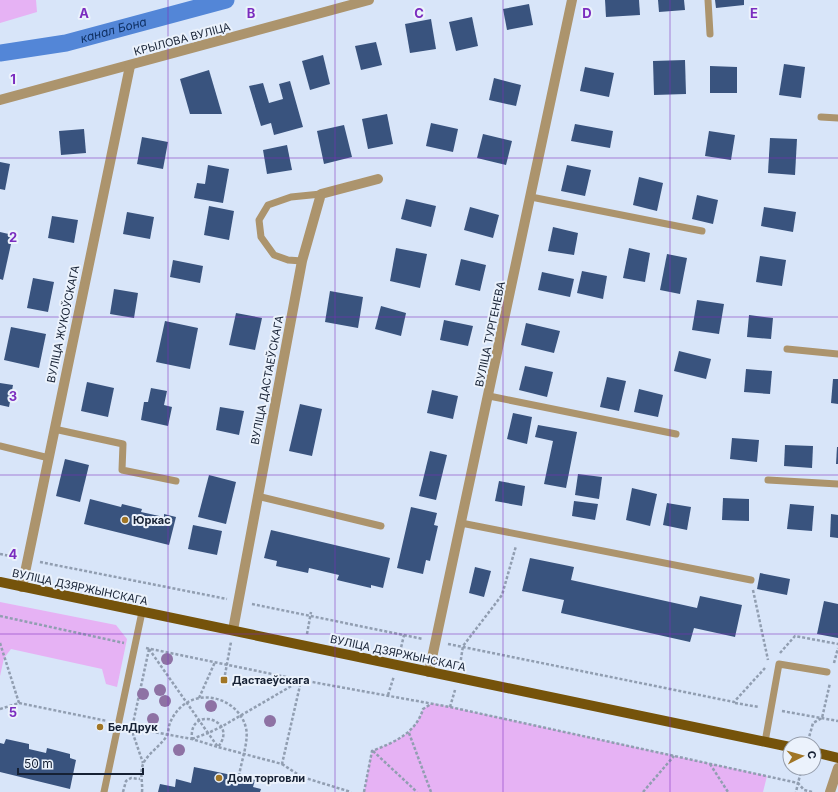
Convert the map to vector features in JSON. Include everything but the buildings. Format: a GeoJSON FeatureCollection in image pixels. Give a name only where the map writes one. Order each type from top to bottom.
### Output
{"type":"FeatureCollection","features":[{"type":"Feature","properties":{"kind":"main road","name":"ВУЛІЦА ДЗЯРЖЫНСКАГА"},"geometry":{"type":"LineString","coordinates":[[0,582],[782,745]]}},
{"type":"Feature","properties":{"kind":"main road"},"geometry":{"type":"LineString","coordinates":[[822,754],[838,758]]}},
{"type":"Feature","properties":{"kind":"street","name":"КРЫЛОВА ВУЛІЦА"},"geometry":{"type":"LineString","coordinates":[[0,100],[369,0]]}},
{"type":"Feature","properties":{"kind":"street","name":"ВУЛІЦА ТУРГЕНЕВА"},"geometry":{"type":"LineString","coordinates":[[429,672],[489,396],[572,0]]}},
{"type":"Feature","properties":{"kind":"street","name":"ВУЛІЦА ЖУКОЎСКАГА"},"geometry":{"type":"LineString","coordinates":[[22,587],[130,66]]}},
{"type":"Feature","properties":{"kind":"street"},"geometry":{"type":"LineString","coordinates":[[321,194],[378,179]]}},
{"type":"Feature","properties":{"kind":"street","name":"ВУЛІЦА ДАСТАЕЎСКАГА"},"geometry":{"type":"LineString","coordinates":[[233,630],[240,602],[257,496],[302,261],[321,194]]}},
{"type":"Feature","properties":{"kind":"street"},"geometry":{"type":"LineString","coordinates":[[830,792],[838,768]]}},
{"type":"Feature","properties":{"kind":"lane"},"geometry":{"type":"LineString","coordinates":[[708,0],[710,34]]}},
{"type":"Feature","properties":{"kind":"lane"},"geometry":{"type":"LineString","coordinates":[[821,117],[838,118]]}},
{"type":"Feature","properties":{"kind":"lane"},"geometry":{"type":"LineString","coordinates":[[302,261],[288,260],[274,255],[261,237],[259,220],[268,205],[291,197],[321,194]]}},
{"type":"Feature","properties":{"kind":"lane"},"geometry":{"type":"LineString","coordinates":[[531,197],[702,231]]}},
{"type":"Feature","properties":{"kind":"lane"},"geometry":{"type":"LineString","coordinates":[[787,349],[838,354]]}},
{"type":"Feature","properties":{"kind":"lane"},"geometry":{"type":"LineString","coordinates":[[489,396],[676,434]]}},
{"type":"Feature","properties":{"kind":"lane"},"geometry":{"type":"LineString","coordinates":[[54,428],[123,444],[122,470],[176,481]]}},
{"type":"Feature","properties":{"kind":"lane"},"geometry":{"type":"LineString","coordinates":[[0,446],[49,458]]}},
{"type":"Feature","properties":{"kind":"lane"},"geometry":{"type":"LineString","coordinates":[[768,480],[838,484]]}},
{"type":"Feature","properties":{"kind":"lane"},"geometry":{"type":"LineString","coordinates":[[257,496],[381,526]]}},
{"type":"Feature","properties":{"kind":"lane"},"geometry":{"type":"LineString","coordinates":[[461,523],[751,580]]}},
{"type":"Feature","properties":{"kind":"lane"},"geometry":{"type":"LineString","coordinates":[[104,792],[142,612]]}},
{"type":"Feature","properties":{"kind":"lane"},"geometry":{"type":"LineString","coordinates":[[764,742],[779,664],[830,672]]}},
{"type":"Feature","properties":{"kind":"path"},"geometry":{"type":"LineString","coordinates":[[463,646],[502,595],[519,534]]}},
{"type":"Feature","properties":{"kind":"path"},"geometry":{"type":"LineString","coordinates":[[751,580],[769,664]]}},
{"type":"Feature","properties":{"kind":"path"},"geometry":{"type":"LineString","coordinates":[[305,645],[311,612]]}},
{"type":"Feature","properties":{"kind":"path"},"geometry":{"type":"LineString","coordinates":[[0,616],[149,649],[301,680],[432,703],[798,783],[804,790],[812,792]]}},
{"type":"Feature","properties":{"kind":"path"},"geometry":{"type":"LineString","coordinates":[[224,680],[233,630]]}},
{"type":"Feature","properties":{"kind":"path"},"geometry":{"type":"LineString","coordinates":[[0,643],[19,703]]}},
{"type":"Feature","properties":{"kind":"path"},"geometry":{"type":"LineString","coordinates":[[822,718],[830,672],[838,648]]}},
{"type":"Feature","properties":{"kind":"path"},"geometry":{"type":"LineString","coordinates":[[149,649],[188,702],[218,747]]}},
{"type":"Feature","properties":{"kind":"path"},"geometry":{"type":"LineString","coordinates":[[144,763],[132,728],[149,649]]}},
{"type":"Feature","properties":{"kind":"path"},"geometry":{"type":"LineString","coordinates":[[199,698],[215,662]]}},
{"type":"Feature","properties":{"kind":"path"},"geometry":{"type":"LineString","coordinates":[[192,739],[221,727],[301,680]]}},
{"type":"Feature","properties":{"kind":"path"},"geometry":{"type":"LineString","coordinates":[[282,764],[301,680]]}},
{"type":"Feature","properties":{"kind":"path"},"geometry":{"type":"LineString","coordinates":[[142,792],[143,784],[140,779],[144,763],[168,735],[170,722],[177,711],[188,702],[199,698],[211,697],[222,700],[233,707],[241,716],[246,728],[246,742],[242,754],[239,776]]}},
{"type":"Feature","properties":{"kind":"path"},"geometry":{"type":"LineString","coordinates":[[0,709],[19,703],[132,728],[192,739],[282,764],[302,777],[351,792]]}},
{"type":"Feature","properties":{"kind":"path"},"geometry":{"type":"LineString","coordinates":[[372,751],[409,733],[420,719],[423,708],[432,703]]}},
{"type":"Feature","properties":{"kind":"path"},"geometry":{"type":"LineString","coordinates":[[809,736],[813,723],[822,718],[838,721]]}},
{"type":"Feature","properties":{"kind":"path"},"geometry":{"type":"LineString","coordinates":[[192,739],[192,728],[199,720],[214,720],[221,727],[223,738],[218,747]]}},
{"type":"Feature","properties":{"kind":"path"},"geometry":{"type":"LineString","coordinates":[[409,733],[431,792]]}},
{"type":"Feature","properties":{"kind":"path"},"geometry":{"type":"LineString","coordinates":[[364,792],[372,751]]}},
{"type":"Feature","properties":{"kind":"path"},"geometry":{"type":"LineString","coordinates":[[372,751],[417,792]]}},
{"type":"Feature","properties":{"kind":"path"},"geometry":{"type":"LineString","coordinates":[[643,792],[674,756]]}},
{"type":"Feature","properties":{"kind":"path"},"geometry":{"type":"LineString","coordinates":[[710,764],[728,792]]}},
{"type":"Feature","properties":{"kind":"path"},"geometry":{"type":"LineString","coordinates":[[796,792],[800,776]]}},
{"type":"Feature","properties":{"kind":"path"},"geometry":{"type":"LineString","coordinates":[[123,792],[126,781],[130,778],[140,779]]}},
{"type":"Feature","properties":{"kind":"shaded area"},"geometry":{"type":"Polygon","coordinates":[[[0,0],[36,0],[37,12],[0,23],[0,0]]]}},
{"type":"Feature","properties":{"kind":"shaded area"},"geometry":{"type":"Polygon","coordinates":[[[0,602],[116,625],[127,639],[117,687],[106,684],[102,669],[11,649],[4,658],[0,676],[0,602]]]}},
{"type":"Feature","properties":{"kind":"shaded area"},"geometry":{"type":"Polygon","coordinates":[[[432,703],[767,776],[763,792],[364,792],[372,751],[404,736],[420,717],[423,709],[432,703]]]}},
{"type":"Feature","properties":{"kind":"waterway","name":"канал Бона"},"geometry":{"type":"LineString","coordinates":[[0,53],[66,43],[226,0]]}},
{"type":"Feature","properties":{"kind":"place","name":"Юркас"},"geometry":{"type":"Point","coordinates":[125,520]}},
{"type":"Feature","properties":{"kind":"place","name":"Дастаеўскага"},"geometry":{"type":"Point","coordinates":[224,680]}},
{"type":"Feature","properties":{"kind":"place","name":"БелДрук"},"geometry":{"type":"Point","coordinates":[100,727]}},
{"type":"Feature","properties":{"kind":"place","name":"Дом торговли"},"geometry":{"type":"Point","coordinates":[219,778]}}]}
